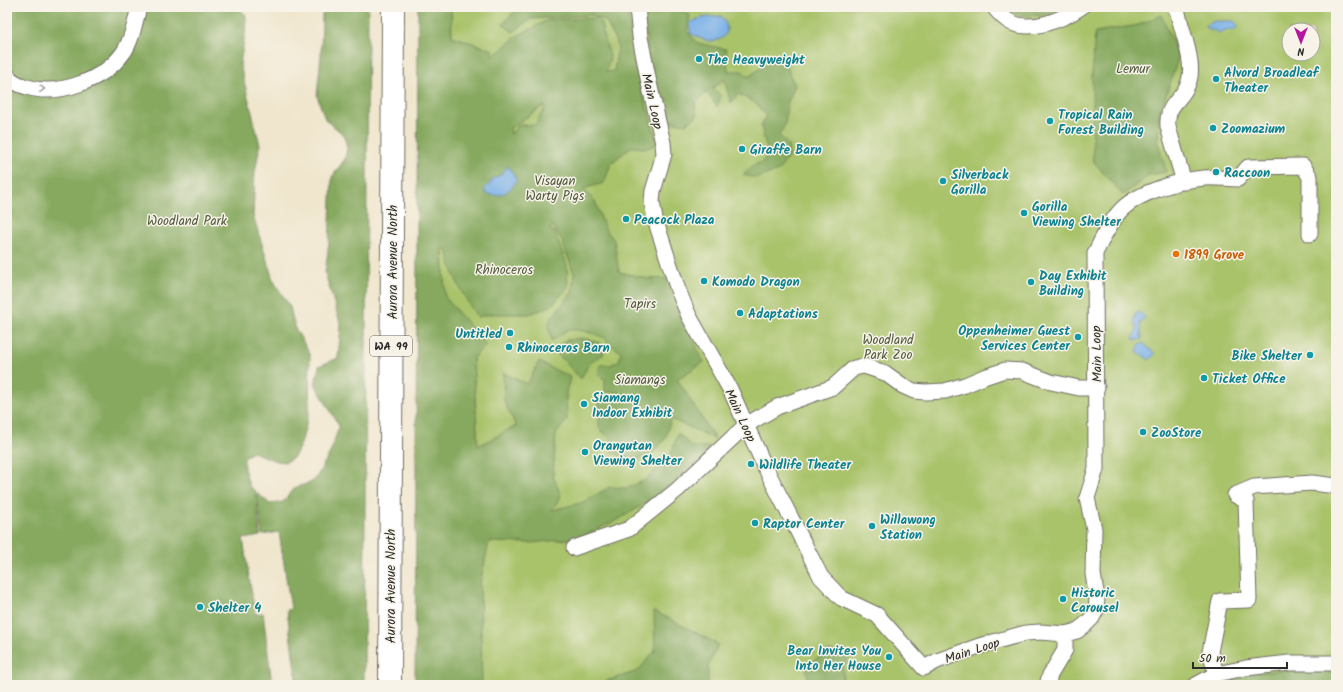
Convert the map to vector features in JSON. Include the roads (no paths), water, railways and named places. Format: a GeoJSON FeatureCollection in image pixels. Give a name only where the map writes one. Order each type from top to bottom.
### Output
{"type":"FeatureCollection","features":[{"type":"Feature","properties":{"kind":"highway","name":"Aurora Avenue North"},"geometry":{"type":"LineString","coordinates":[[390,685],[393,7]]}},
{"type":"Feature","properties":{"kind":"street"},"geometry":{"type":"LineString","coordinates":[[7,75],[18,84],[32,89],[59,90],[79,84],[100,74],[111,66],[123,53],[128,43],[139,7]]}},
{"type":"Feature","properties":{"kind":"street","name":"Main Loop"},"geometry":{"type":"LineString","coordinates":[[637,7],[640,38],[663,143],[664,154],[652,190],[652,202],[655,219],[669,264],[684,303],[730,389],[787,512],[821,577],[841,598],[877,615],[924,668],[937,661],[979,646],[1026,633],[1040,632],[1066,634],[1077,630],[1086,624],[1094,614],[1097,604],[1093,574],[1094,529],[1087,498],[1096,468],[1097,388],[1095,253],[1111,222],[1122,208],[1143,194],[1184,182],[1204,178],[1238,179],[1248,167],[1303,166],[1310,177],[1310,234]]}},
{"type":"Feature","properties":{"kind":"street"},"geometry":{"type":"LineString","coordinates":[[994,7],[1010,22],[1025,25],[1045,24],[1056,21],[1081,7]]}},
{"type":"Feature","properties":{"kind":"street"},"geometry":{"type":"LineString","coordinates":[[1175,7],[1178,13],[1190,59],[1191,75],[1185,91],[1169,109],[1167,120],[1184,182]]}},
{"type":"Feature","properties":{"kind":"street"},"geometry":{"type":"LineString","coordinates":[[574,548],[629,529],[677,490],[746,425],[777,407],[833,387],[851,370],[858,367],[870,368],[885,373],[903,386],[925,392],[936,392],[965,385],[1005,370],[1022,371],[1051,382],[1072,386],[1097,388]]}},
{"type":"Feature","properties":{"kind":"street"},"geometry":{"type":"LineString","coordinates":[[1216,674],[1210,652],[1220,601],[1249,600],[1246,501],[1235,495],[1254,487],[1312,483],[1336,486]]}},
{"type":"Feature","properties":{"kind":"street"},"geometry":{"type":"LineString","coordinates":[[1047,685],[1050,675],[1064,650],[1066,634]]}},
{"type":"Feature","properties":{"kind":"street"},"geometry":{"type":"LineString","coordinates":[[1196,685],[1216,674],[1246,668],[1289,663],[1336,663]]}},
{"type":"Feature","properties":{"kind":"water"},"geometry":{"type":"Polygon","coordinates":[[[721,16],[725,22],[727,31],[726,34],[720,39],[708,41],[690,33],[690,23],[693,21],[721,16]]]}},
{"type":"Feature","properties":{"kind":"water"},"geometry":{"type":"Polygon","coordinates":[[[1215,21],[1234,21],[1238,26],[1235,30],[1225,30],[1219,33],[1204,26],[1215,21]]]}},
{"type":"Feature","properties":{"kind":"water"},"geometry":{"type":"Polygon","coordinates":[[[508,166],[517,180],[511,188],[499,195],[490,195],[485,193],[485,188],[491,183],[492,179],[501,174],[508,166]]]}},
{"type":"Feature","properties":{"kind":"water"},"geometry":{"type":"Polygon","coordinates":[[[1139,312],[1145,317],[1140,324],[1142,339],[1137,340],[1133,339],[1137,329],[1134,321],[1135,314],[1139,312]]]}},
{"type":"Feature","properties":{"kind":"water"},"geometry":{"type":"Polygon","coordinates":[[[1143,343],[1155,354],[1149,360],[1137,351],[1139,345],[1143,343]]]}},
{"type":"Feature","properties":{"kind":"place","name":"The Heavyweight"},"geometry":{"type":"Point","coordinates":[699,59]}},
{"type":"Feature","properties":{"kind":"place","name":"Alvord Broadleaf Theater"},"geometry":{"type":"Point","coordinates":[1216,79]}},
{"type":"Feature","properties":{"kind":"place","name":"Tropical Rain Forest Building"},"geometry":{"type":"Point","coordinates":[1050,121]}},
{"type":"Feature","properties":{"kind":"place","name":"Zoomazium"},"geometry":{"type":"Point","coordinates":[1213,128]}},
{"type":"Feature","properties":{"kind":"place","name":"Giraffe Barn"},"geometry":{"type":"Point","coordinates":[742,149]}},
{"type":"Feature","properties":{"kind":"place","name":"Raccoon"},"geometry":{"type":"Point","coordinates":[1216,172]}},
{"type":"Feature","properties":{"kind":"place","name":"Silverback Gorilla"},"geometry":{"type":"Point","coordinates":[943,181]}},
{"type":"Feature","properties":{"kind":"place","name":"Gorilla Viewing Shelter"},"geometry":{"type":"Point","coordinates":[1024,213]}},
{"type":"Feature","properties":{"kind":"place","name":"Peacock Plaza"},"geometry":{"type":"Point","coordinates":[626,219]}},
{"type":"Feature","properties":{"kind":"place","name":"1899 Grove"},"geometry":{"type":"Point","coordinates":[1176,254]}},
{"type":"Feature","properties":{"kind":"place","name":"Komodo Dragon"},"geometry":{"type":"Point","coordinates":[704,281]}},
{"type":"Feature","properties":{"kind":"place","name":"Day Exhibit Building"},"geometry":{"type":"Point","coordinates":[1031,282]}},
{"type":"Feature","properties":{"kind":"place","name":"Adaptations"},"geometry":{"type":"Point","coordinates":[740,313]}},
{"type":"Feature","properties":{"kind":"place","name":"Untitled"},"geometry":{"type":"Point","coordinates":[510,333]}},
{"type":"Feature","properties":{"kind":"place","name":"Oppenheimer Guest Services Center"},"geometry":{"type":"Point","coordinates":[1078,337]}},
{"type":"Feature","properties":{"kind":"place","name":"Rhinoceros Barn"},"geometry":{"type":"Point","coordinates":[509,347]}},
{"type":"Feature","properties":{"kind":"place","name":"Bike Shelter"},"geometry":{"type":"Point","coordinates":[1310,355]}},
{"type":"Feature","properties":{"kind":"place","name":"Ticket Office"},"geometry":{"type":"Point","coordinates":[1204,378]}},
{"type":"Feature","properties":{"kind":"place","name":"Siamang Indoor Exhibit"},"geometry":{"type":"Point","coordinates":[584,404]}},
{"type":"Feature","properties":{"kind":"place","name":"ZooStore"},"geometry":{"type":"Point","coordinates":[1143,432]}},
{"type":"Feature","properties":{"kind":"place","name":"Orangutan Viewing Shelter"},"geometry":{"type":"Point","coordinates":[585,452]}},
{"type":"Feature","properties":{"kind":"place","name":"Wildlife Theater"},"geometry":{"type":"Point","coordinates":[751,464]}},
{"type":"Feature","properties":{"kind":"place","name":"Raptor Center"},"geometry":{"type":"Point","coordinates":[755,523]}},
{"type":"Feature","properties":{"kind":"place","name":"Willawong Station"},"geometry":{"type":"Point","coordinates":[872,526]}},
{"type":"Feature","properties":{"kind":"place","name":"Historic Carousel"},"geometry":{"type":"Point","coordinates":[1063,599]}},
{"type":"Feature","properties":{"kind":"place","name":"Shelter 4"},"geometry":{"type":"Point","coordinates":[200,607]}},
{"type":"Feature","properties":{"kind":"place","name":"Bear Invites You Into Her House"},"geometry":{"type":"Point","coordinates":[889,657]}},
{"type":"Feature","properties":{"kind":"park label","name":"Lemur"},"geometry":{"type":"Point","coordinates":[1133,68]}},
{"type":"Feature","properties":{"kind":"park label","name":"Visayan Warty Pigs"},"geometry":{"type":"Point","coordinates":[555,188]}},
{"type":"Feature","properties":{"kind":"park label","name":"Woodland Park"},"geometry":{"type":"Point","coordinates":[187,220]}},
{"type":"Feature","properties":{"kind":"park label","name":"Rhinoceros"},"geometry":{"type":"Point","coordinates":[504,269]}},
{"type":"Feature","properties":{"kind":"park label","name":"Tapirs"},"geometry":{"type":"Point","coordinates":[640,303]}},
{"type":"Feature","properties":{"kind":"park label","name":"Woodland Park Zoo"},"geometry":{"type":"Point","coordinates":[888,346]}},
{"type":"Feature","properties":{"kind":"park label","name":"Siamangs"},"geometry":{"type":"Point","coordinates":[640,379]}}]}
